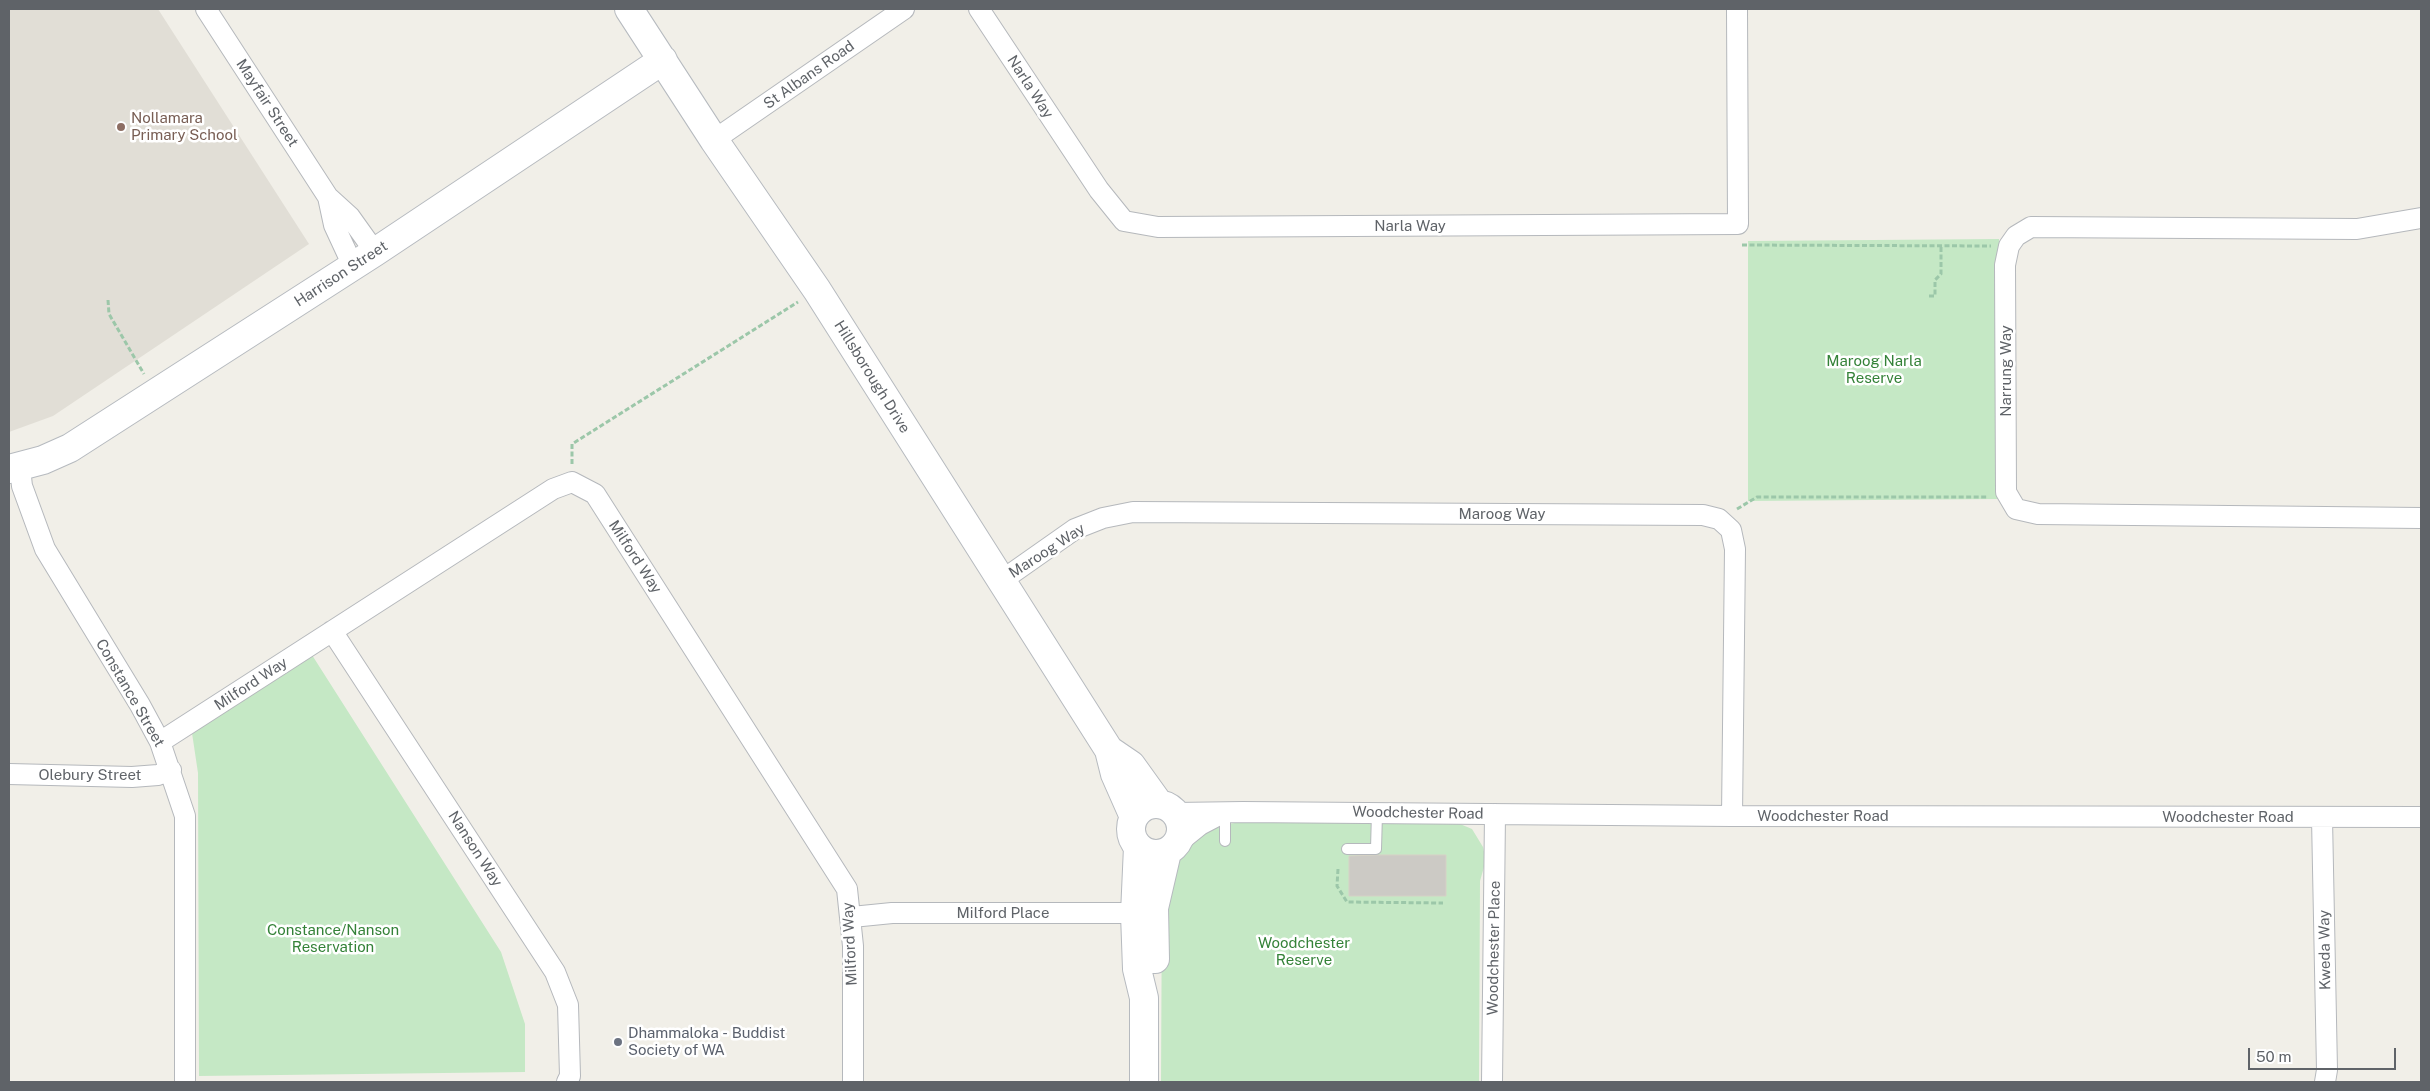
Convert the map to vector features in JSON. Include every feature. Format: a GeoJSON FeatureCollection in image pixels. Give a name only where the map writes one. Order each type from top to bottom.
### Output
{"type":"FeatureCollection","features":[{"type":"Feature","properties":{"kind":"street","name":"Mayfair Street"},"geometry":{"type":"LineString","coordinates":[[206,9],[328,197],[350,217],[364,259]]}},
{"type":"Feature","properties":{"kind":"street","name":"Hillsborough Drive"},"geometry":{"type":"LineString","coordinates":[[629,9],[714,140],[817,290],[1109,750],[1116,774],[1134,817]]}},
{"type":"Feature","properties":{"kind":"street","name":"St Albans Road"},"geometry":{"type":"LineString","coordinates":[[714,140],[904,9]]}},
{"type":"Feature","properties":{"kind":"street","name":"Narla Way"},"geometry":{"type":"LineString","coordinates":[[979,9],[1099,190],[1124,221],[1158,228],[1738,224],[1737,9]]}},
{"type":"Feature","properties":{"kind":"street","name":"Harrison Street"},"geometry":{"type":"LineString","coordinates":[[14,469],[70,448],[364,259],[663,60]]}},
{"type":"Feature","properties":{"kind":"street"},"geometry":{"type":"LineString","coordinates":[[2009,246],[2016,236],[2031,227],[2357,229],[2421,218]]}},
{"type":"Feature","properties":{"kind":"street","name":"Narrung Way"},"geometry":{"type":"LineString","coordinates":[[2007,497],[2005,265],[2009,246]]}},
{"type":"Feature","properties":{"kind":"street","name":"Constance Street"},"geometry":{"type":"LineString","coordinates":[[14,469],[45,550],[140,705],[160,742],[185,816],[186,1082]]}},
{"type":"Feature","properties":{"kind":"street","name":"Milford Way"},"geometry":{"type":"LineString","coordinates":[[160,742],[553,488],[572,482],[595,494],[847,889],[852,917],[853,1082]]}},
{"type":"Feature","properties":{"kind":"street"},"geometry":{"type":"LineString","coordinates":[[2007,497],[2016,508],[2038,514],[2421,518]]}},
{"type":"Feature","properties":{"kind":"street","name":"Maroog Way"},"geometry":{"type":"LineString","coordinates":[[1001,581],[1075,529],[1103,518],[1133,512],[1693,515],[1719,519]]}},
{"type":"Feature","properties":{"kind":"street"},"geometry":{"type":"LineString","coordinates":[[1719,519],[1731,530],[1735,549],[1732,816]]}},
{"type":"Feature","properties":{"kind":"street","name":"Nanson Way"},"geometry":{"type":"LineString","coordinates":[[332,631],[555,972],[568,1005],[570,1076],[567,1082]]}},
{"type":"Feature","properties":{"kind":"street","name":"Hillsborough Drive"},"geometry":{"type":"LineString","coordinates":[[1109,750],[1130,765],[1167,809]]}},
{"type":"Feature","properties":{"kind":"street","name":"Olebury Street"},"geometry":{"type":"LineString","coordinates":[[9,774],[132,777],[158,774],[171,770]]}},
{"type":"Feature","properties":{"kind":"street"},"geometry":{"type":"LineString","coordinates":[[1145,913],[1156,890],[1171,849],[1181,830],[1167,809],[1148,805],[1140,809],[1134,817],[1130,828],[1133,840],[1138,847],[1149,854],[1171,849]]}},
{"type":"Feature","properties":{"kind":"street","name":"Woodchester Road"},"geometry":{"type":"LineString","coordinates":[[1167,809],[1225,812],[1732,816],[2421,817]]}},
{"type":"Feature","properties":{"kind":"street","name":"Woodchester Road"},"geometry":{"type":"LineString","coordinates":[[1171,849],[1200,825],[1225,812]]}},
{"type":"Feature","properties":{"kind":"street","name":"Woodchester Place"},"geometry":{"type":"LineString","coordinates":[[1492,1082],[1495,814]]}},
{"type":"Feature","properties":{"kind":"street","name":"Kweda Way"},"geometry":{"type":"LineString","coordinates":[[2322,818],[2327,1070],[2325,1082]]}},
{"type":"Feature","properties":{"kind":"street"},"geometry":{"type":"LineString","coordinates":[[1138,847],[1145,913],[1137,969],[1144,998],[1144,1082]]}},
{"type":"Feature","properties":{"kind":"street","name":"Milford Place"},"geometry":{"type":"LineString","coordinates":[[852,917],[892,913],[1145,913]]}},
{"type":"Feature","properties":{"kind":"lane"},"geometry":{"type":"LineString","coordinates":[[1225,812],[1225,841]]}},
{"type":"Feature","properties":{"kind":"lane"},"geometry":{"type":"LineString","coordinates":[[1347,849],[1376,849],[1376,813]]}},
{"type":"Feature","properties":{"kind":"path"},"geometry":{"type":"LineString","coordinates":[[1742,246],[2009,246]]}},
{"type":"Feature","properties":{"kind":"path"},"geometry":{"type":"LineString","coordinates":[[1929,296],[1935,296],[1935,280],[1941,274],[1941,246]]}},
{"type":"Feature","properties":{"kind":"path"},"geometry":{"type":"LineString","coordinates":[[572,482],[572,444],[817,290]]}},
{"type":"Feature","properties":{"kind":"path"},"geometry":{"type":"LineString","coordinates":[[108,300],[109,314],[156,393]]}},
{"type":"Feature","properties":{"kind":"path"},"geometry":{"type":"LineString","coordinates":[[1719,519],[1757,497],[2007,497]]}},
{"type":"Feature","properties":{"kind":"path"},"geometry":{"type":"LineString","coordinates":[[1338,869],[1337,886],[1347,902],[1443,903]]}},
{"type":"Feature","properties":{"kind":"shaded area","name":"Nollamara Primary School"},"geometry":{"type":"Polygon","coordinates":[[[9,9],[158,9],[309,244],[53,416],[9,432],[9,9]]]}},
{"type":"Feature","properties":{"kind":"green space","name":"Maroog Narla Reserve"},"geometry":{"type":"Polygon","coordinates":[[[1999,239],[2000,499],[1748,501],[1748,241],[1999,239]]]}},
{"type":"Feature","properties":{"kind":"green space","name":"Constance/Nanson Reservation"},"geometry":{"type":"Polygon","coordinates":[[[312,655],[501,952],[525,1024],[525,1072],[199,1076],[198,773],[192,733],[312,655]]]}},
{"type":"Feature","properties":{"kind":"green space","name":"Woodchester Reserve"},"geometry":{"type":"Polygon","coordinates":[[[1254,820],[1460,824],[1472,829],[1483,847],[1486,860],[1480,881],[1479,1082],[1161,1082],[1162,890],[1166,864],[1209,827],[1254,820]]]}},
{"type":"Feature","properties":{"kind":"building"},"geometry":{"type":"Polygon","coordinates":[[[1446,855],[1446,896],[1349,896],[1349,856],[1446,855]]]}},
{"type":"Feature","properties":{"kind":"place","name":"Nollamara Primary School"},"geometry":{"type":"Point","coordinates":[121,127]}},
{"type":"Feature","properties":{"kind":"place","name":"Dhammaloka - Buddist Society of WA"},"geometry":{"type":"Point","coordinates":[618,1042]}}]}
